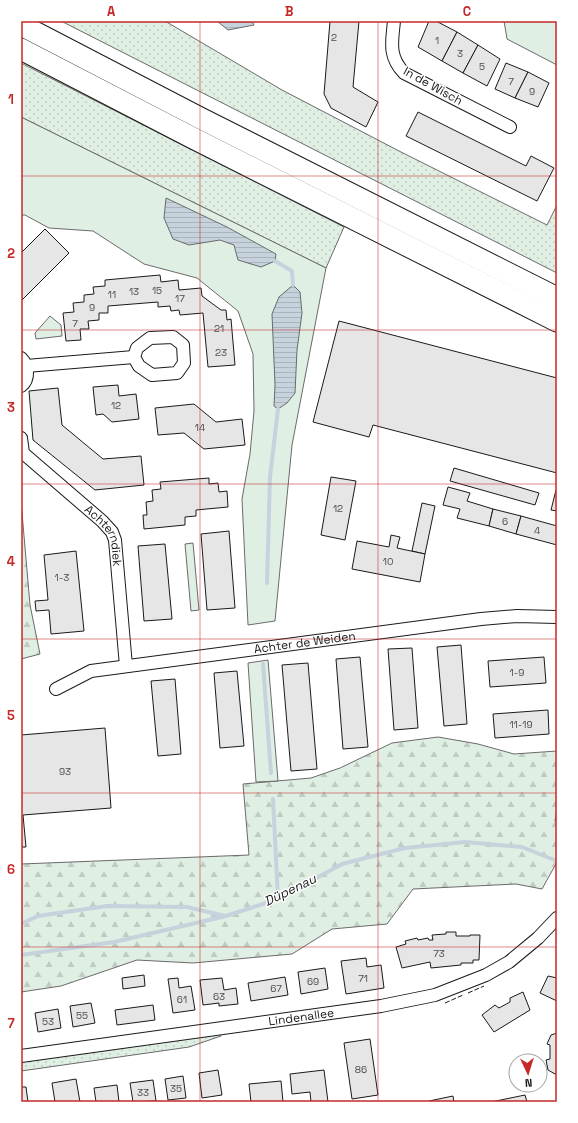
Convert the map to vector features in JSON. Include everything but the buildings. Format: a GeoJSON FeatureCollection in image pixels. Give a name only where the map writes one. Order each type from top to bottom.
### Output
{"type":"FeatureCollection","features":[{"type":"Feature","properties":{"kind":"highway"},"geometry":{"type":"LineString","coordinates":[[21,25],[200,118],[557,298]]}},
{"type":"Feature","properties":{"kind":"highway"},"geometry":{"type":"LineString","coordinates":[[21,49],[191,137],[557,321]]}},
{"type":"Feature","properties":{"kind":"street","name":"In de Wisch"},"geometry":{"type":"LineString","coordinates":[[394,21],[391,46],[393,57],[398,66],[404,72],[510,127]]}},
{"type":"Feature","properties":{"kind":"street"},"geometry":{"type":"LineString","coordinates":[[21,386],[26,378],[24,362],[134,357]]}},
{"type":"Feature","properties":{"kind":"street","name":"Achterndiek"},"geometry":{"type":"LineString","coordinates":[[21,438],[22,453],[102,521],[112,532],[115,540],[126,666]]}},
{"type":"Feature","properties":{"kind":"street","name":"Achter de Weiden"},"geometry":{"type":"LineString","coordinates":[[56,689],[91,671],[481,619],[517,616],[557,617]]}},
{"type":"Feature","properties":{"kind":"street","name":"Lindenallee"},"geometry":{"type":"LineString","coordinates":[[21,1056],[381,1006],[435,995],[486,975],[509,962],[538,938],[557,918]]}},
{"type":"Feature","properties":{"kind":"green space"},"geometry":{"type":"Polygon","coordinates":[[[61,21],[165,21],[282,90],[399,151],[547,225],[557,205],[557,273],[61,21]]]}},
{"type":"Feature","properties":{"kind":"green space"},"geometry":{"type":"Polygon","coordinates":[[[504,21],[557,21],[557,65],[507,39],[504,21]]]}},
{"type":"Feature","properties":{"kind":"green space"},"geometry":{"type":"Polygon","coordinates":[[[21,63],[344,227],[326,268],[21,117],[21,63]]]}},
{"type":"Feature","properties":{"kind":"green space"},"geometry":{"type":"Polygon","coordinates":[[[21,117],[326,268],[292,445],[275,621],[248,625],[242,499],[250,454],[254,411],[253,354],[238,311],[197,278],[144,264],[93,231],[49,228],[25,215],[21,215],[21,117]]]}},
{"type":"Feature","properties":{"kind":"green space"},"geometry":{"type":"Polygon","coordinates":[[[50,316],[61,325],[62,336],[36,339],[35,333],[50,316]]]}},
{"type":"Feature","properties":{"kind":"green space"},"geometry":{"type":"Polygon","coordinates":[[[21,501],[30,605],[40,654],[21,659],[21,501]]]}},
{"type":"Feature","properties":{"kind":"green space"},"geometry":{"type":"Polygon","coordinates":[[[193,543],[199,610],[191,611],[185,544],[193,543]]]}},
{"type":"Feature","properties":{"kind":"green space"},"geometry":{"type":"Polygon","coordinates":[[[268,660],[278,781],[256,782],[248,663],[268,660]]]}},
{"type":"Feature","properties":{"kind":"green space"},"geometry":{"type":"Polygon","coordinates":[[[438,737],[478,744],[514,754],[557,751],[557,807],[555,821],[557,822],[557,862],[542,889],[516,884],[413,889],[387,924],[332,929],[292,954],[193,963],[137,960],[61,986],[21,992],[21,864],[249,855],[243,784],[311,778],[340,768],[392,743],[438,737]]]}},
{"type":"Feature","properties":{"kind":"green space"},"geometry":{"type":"Polygon","coordinates":[[[220,1034],[221,1036],[189,1047],[21,1071],[21,1062],[220,1034]]]}},
{"type":"Feature","properties":{"kind":"shaded area"},"geometry":{"type":"Polygon","coordinates":[[[217,21],[252,21],[254,25],[228,30],[217,21]]]}},
{"type":"Feature","properties":{"kind":"shaded area"},"geometry":{"type":"Polygon","coordinates":[[[166,198],[227,227],[276,254],[275,261],[261,267],[238,260],[234,245],[220,240],[189,245],[173,239],[164,218],[166,198]]]}},
{"type":"Feature","properties":{"kind":"shaded area"},"geometry":{"type":"Polygon","coordinates":[[[293,285],[300,292],[302,313],[297,350],[295,393],[287,403],[278,409],[274,406],[275,385],[272,314],[279,297],[293,285]]]}},
{"type":"Feature","properties":{"kind":"waterway"},"geometry":{"type":"LineString","coordinates":[[275,261],[292,271],[293,285]]}},
{"type":"Feature","properties":{"kind":"waterway"},"geometry":{"type":"LineString","coordinates":[[267,583],[270,477],[278,409]]}},
{"type":"Feature","properties":{"kind":"waterway"},"geometry":{"type":"LineString","coordinates":[[263,664],[271,773]]}},
{"type":"Feature","properties":{"kind":"waterway"},"geometry":{"type":"LineString","coordinates":[[273,799],[278,899]]}},
{"type":"Feature","properties":{"kind":"waterway","name":"Düpenau"},"geometry":{"type":"LineString","coordinates":[[21,955],[114,942],[226,916],[278,899],[342,864],[405,848],[465,842],[522,847],[557,861]]}},
{"type":"Feature","properties":{"kind":"waterway"},"geometry":{"type":"LineString","coordinates":[[21,924],[38,916],[107,906],[187,907],[225,916]]}},
{"type":"Feature","properties":{"kind":"fence"},"geometry":{"type":"LineString","coordinates":[[468,993],[484,986]]}},
{"type":"Feature","properties":{"kind":"fence"},"geometry":{"type":"LineString","coordinates":[[445,1003],[463,995]]}}]}
